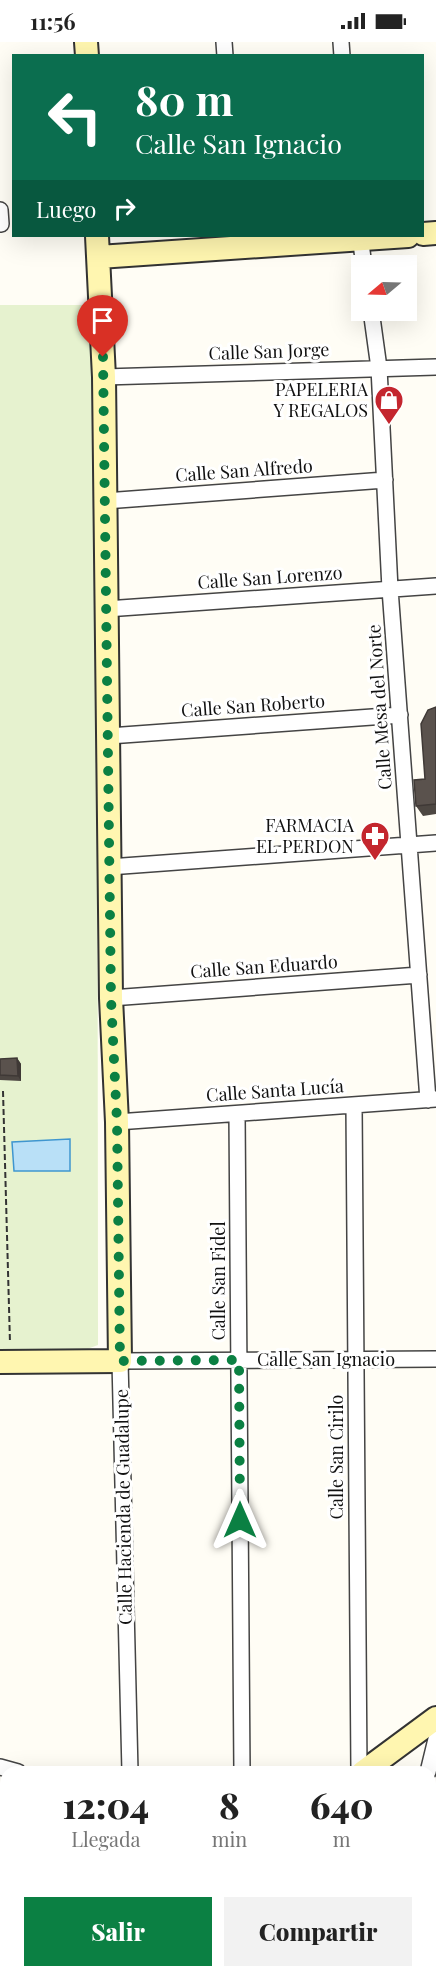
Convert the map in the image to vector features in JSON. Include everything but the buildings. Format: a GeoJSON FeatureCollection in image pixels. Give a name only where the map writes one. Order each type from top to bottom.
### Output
{"type":"FeatureCollection","features":[{"type":"Feature","properties":{"kind":"street"},"geometry":{"type":"LineString","coordinates":[[98,246],[384,237]]}},
{"type":"Feature","properties":{"kind":"street"},"geometry":{"type":"LineString","coordinates":[[361,238],[363,255]]}},
{"type":"Feature","properties":{"kind":"street","name":"Calle Hacienda de Guadalupe"},"geometry":{"type":"LineString","coordinates":[[98,246],[104,377],[111,998],[117,1122],[130,1766]]}},
{"type":"Feature","properties":{"kind":"street","name":"Calle Mesa del Norte"},"geometry":{"type":"LineString","coordinates":[[373,321],[379,368],[390,589],[419,975],[432,1100]]}},
{"type":"Feature","properties":{"kind":"street","name":"Calle San Jorge"},"geometry":{"type":"LineString","coordinates":[[104,377],[436,367]]}},
{"type":"Feature","properties":{"kind":"street","name":"Calle San Alfredo"},"geometry":{"type":"LineString","coordinates":[[105,501],[385,480]]}},
{"type":"Feature","properties":{"kind":"street","name":"Calle San Lorenzo"},"geometry":{"type":"LineString","coordinates":[[106,609],[436,586]]}},
{"type":"Feature","properties":{"kind":"street","name":"Calle San Roberto"},"geometry":{"type":"LineString","coordinates":[[109,736],[400,715]]}},
{"type":"Feature","properties":{"kind":"street"},"geometry":{"type":"LineString","coordinates":[[109,867],[436,843]]}},
{"type":"Feature","properties":{"kind":"street","name":"Calle San Eduardo"},"geometry":{"type":"LineString","coordinates":[[111,998],[419,975]]}},
{"type":"Feature","properties":{"kind":"street","name":"Calle Santa Lucía"},"geometry":{"type":"LineString","coordinates":[[117,1122],[432,1100]]}},
{"type":"Feature","properties":{"kind":"street","name":"Calle San Cirilo"},"geometry":{"type":"LineString","coordinates":[[354,1105],[361,1766]]}},
{"type":"Feature","properties":{"kind":"street","name":"Calle San Fidel"},"geometry":{"type":"LineString","coordinates":[[237,1114],[242,1766]]}},
{"type":"Feature","properties":{"kind":"street","name":"Calle San Ignacio"},"geometry":{"type":"LineString","coordinates":[[0,1362],[436,1359]]}},
{"type":"Feature","properties":{"kind":"street"},"geometry":{"type":"LineString","coordinates":[[369,1766],[436,1718]]}},
{"type":"Feature","properties":{"kind":"street"},"geometry":{"type":"LineString","coordinates":[[429,1766],[436,1739]]}},
{"type":"Feature","properties":{"kind":"path"},"geometry":{"type":"LineString","coordinates":[[3,1091],[10,1337]]}},
{"type":"Feature","properties":{"kind":"green space"},"geometry":{"type":"Polygon","coordinates":[[[0,305],[97,305],[98,1345],[71,1355],[0,1355],[0,305]]]}},
{"type":"Feature","properties":{"kind":"water"},"geometry":{"type":"Polygon","coordinates":[[[70,1139],[70,1171],[14,1171],[12,1142],[70,1139]]]}},
{"type":"Feature","properties":{"kind":"place","name":"PAPELERIA Y REGALOS"},"geometry":{"type":"Point","coordinates":[389,426]}},
{"type":"Feature","properties":{"kind":"place","name":"FARMACIA EL PERDON"},"geometry":{"type":"Point","coordinates":[375,862]}},
{"type":"Feature","properties":{"kind":"route"},"geometry":{"type":"LineString","coordinates":[[103,357],[111,998],[117,1122],[120,1361],[239,1360],[240,1520]]}}]}
